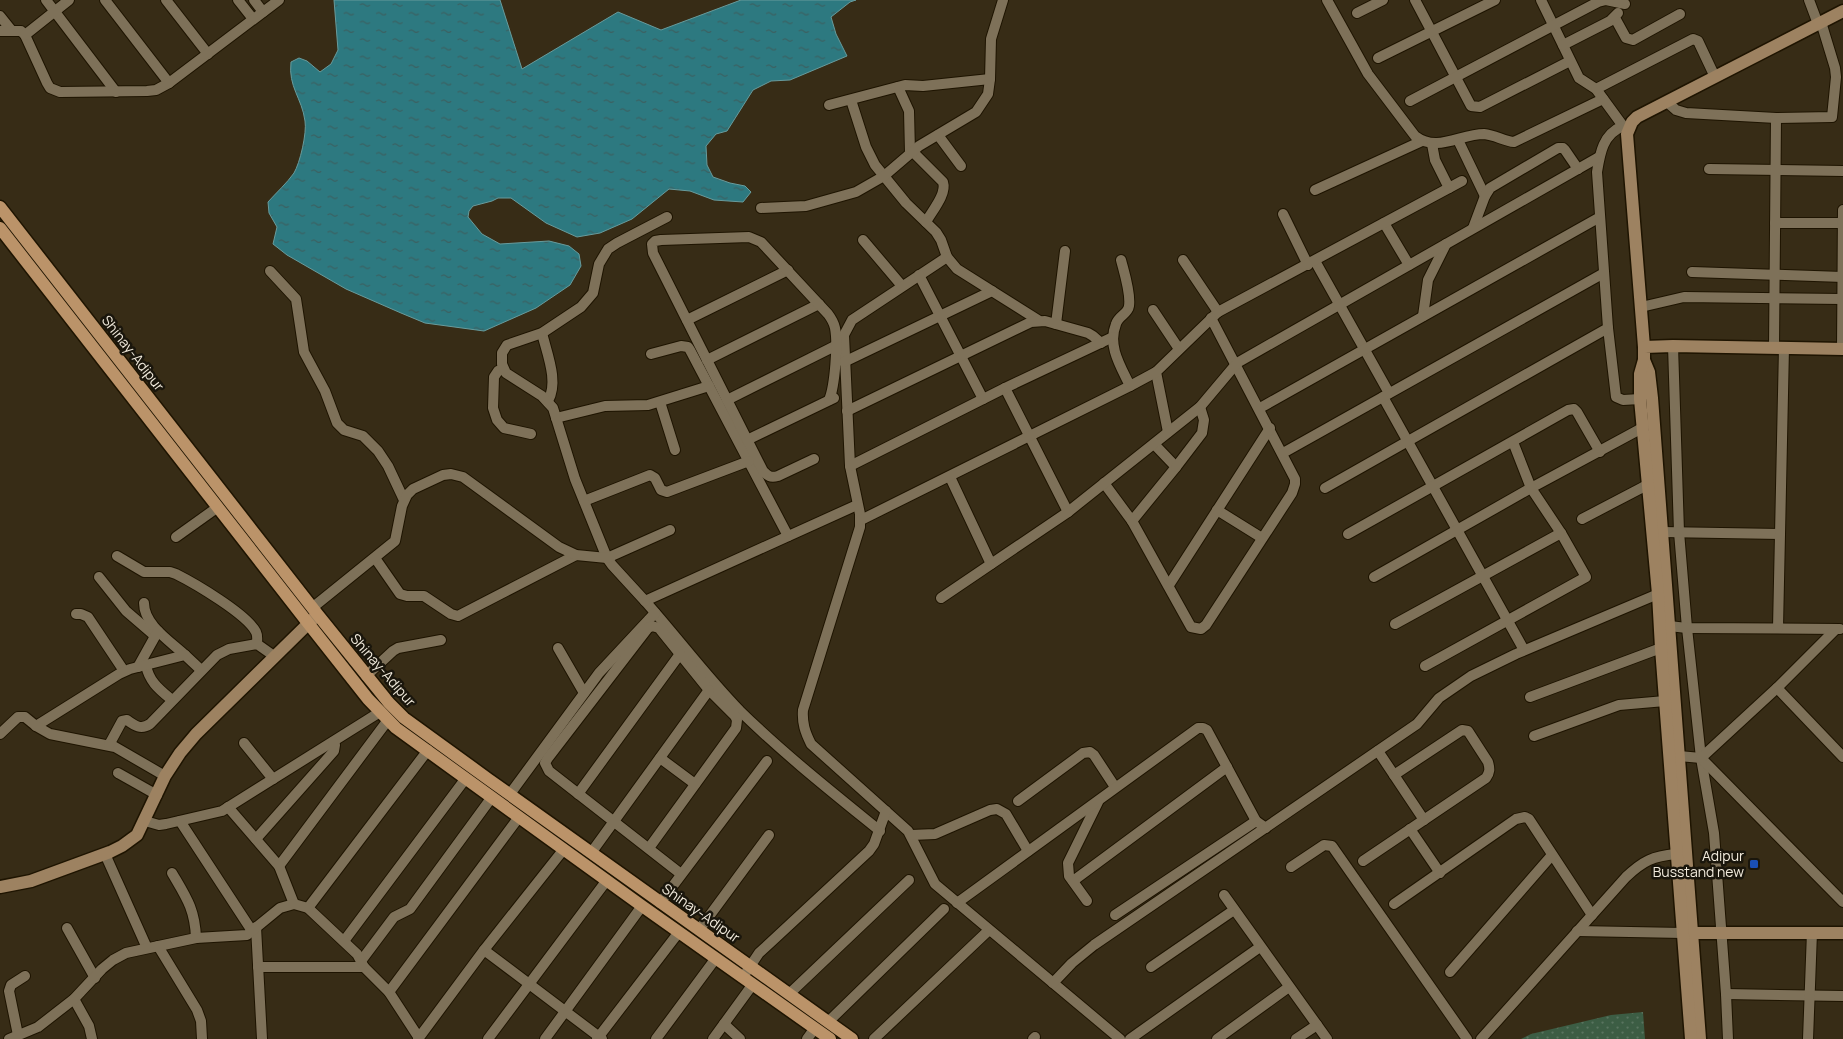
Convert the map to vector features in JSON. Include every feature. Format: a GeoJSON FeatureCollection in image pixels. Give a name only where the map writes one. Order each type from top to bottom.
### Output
{"type":"FeatureCollection","features":[{"type":"Feature","properties":{"kind":"main road"},"geometry":{"type":"LineString","coordinates":[[1691,1039],[1679,756],[1652,398],[1649,372],[1644,354],[1626,127],[1637,117],[1843,11]]}},
{"type":"Feature","properties":{"kind":"main road","name":"Shinay-Adipur"},"geometry":{"type":"LineString","coordinates":[[0,207],[23,246],[312,615],[384,716],[396,728],[716,958],[749,976],[789,994],[852,1039]]}},
{"type":"Feature","properties":{"kind":"main road","name":"Shinay-Adipur"},"geometry":{"type":"LineString","coordinates":[[0,228],[23,246]]}},
{"type":"Feature","properties":{"kind":"main road"},"geometry":{"type":"LineString","coordinates":[[1644,354],[1673,346],[1843,349]]}},
{"type":"Feature","properties":{"kind":"main road"},"geometry":{"type":"LineString","coordinates":[[1644,354],[1640,374],[1640,399],[1658,594],[1676,854],[1688,933],[1700,1039]]}},
{"type":"Feature","properties":{"kind":"main road","name":"Shinay-Adipur"},"geometry":{"type":"LineString","coordinates":[[177,444],[218,507],[404,718],[699,930],[749,976],[830,1039]]}},
{"type":"Feature","properties":{"kind":"main road"},"geometry":{"type":"LineString","coordinates":[[0,887],[30,881],[105,854],[122,846],[137,835],[157,796],[164,776],[180,753],[196,734],[312,615]]}},
{"type":"Feature","properties":{"kind":"main road"},"geometry":{"type":"LineString","coordinates":[[1688,933],[1843,933]]}},
{"type":"Feature","properties":{"kind":"street"},"geometry":{"type":"LineString","coordinates":[[46,0],[116,92]]}},
{"type":"Feature","properties":{"kind":"street"},"geometry":{"type":"LineString","coordinates":[[25,34],[69,0]]}},
{"type":"Feature","properties":{"kind":"street"},"geometry":{"type":"LineString","coordinates":[[105,0],[169,83]]}},
{"type":"Feature","properties":{"kind":"street"},"geometry":{"type":"LineString","coordinates":[[166,0],[208,54]]}},
{"type":"Feature","properties":{"kind":"street"},"geometry":{"type":"LineString","coordinates":[[238,0],[253,19]]}},
{"type":"Feature","properties":{"kind":"street"},"geometry":{"type":"LineString","coordinates":[[254,0],[263,12]]}},
{"type":"Feature","properties":{"kind":"street"},"geometry":{"type":"LineString","coordinates":[[0,31],[21,31],[25,34],[47,83],[55,91],[116,92],[156,90],[169,83],[279,0]]}},
{"type":"Feature","properties":{"kind":"street"},"geometry":{"type":"LineString","coordinates":[[761,208],[818,204],[856,192],[884,176],[911,152],[976,112],[988,94],[992,39],[1004,0]]}},
{"type":"Feature","properties":{"kind":"street"},"geometry":{"type":"LineString","coordinates":[[1327,0],[1368,74],[1415,136],[1427,143],[1449,188]]}},
{"type":"Feature","properties":{"kind":"street"},"geometry":{"type":"LineString","coordinates":[[1357,13],[1383,0]]}},
{"type":"Feature","properties":{"kind":"street"},"geometry":{"type":"LineString","coordinates":[[1415,0],[1471,106],[1480,107],[1570,61]]}},
{"type":"Feature","properties":{"kind":"street"},"geometry":{"type":"LineString","coordinates":[[1378,58],[1495,0]]}},
{"type":"Feature","properties":{"kind":"street"},"geometry":{"type":"LineString","coordinates":[[1541,0],[1579,78],[1596,89],[1626,127],[1609,134],[1599,157],[1597,172],[1608,328],[1616,398],[1623,400],[1640,399]]}},
{"type":"Feature","properties":{"kind":"street"},"geometry":{"type":"LineString","coordinates":[[1410,101],[1598,2],[1606,0],[1626,2],[1615,18],[1563,46]]}},
{"type":"Feature","properties":{"kind":"street"},"geometry":{"type":"LineString","coordinates":[[1667,102],[1681,112],[1776,118],[1832,117],[1836,77],[1833,58],[1809,0]]}},
{"type":"Feature","properties":{"kind":"street"},"geometry":{"type":"LineString","coordinates":[[1615,18],[1626,38],[1633,40],[1680,14]]}},
{"type":"Feature","properties":{"kind":"street"},"geometry":{"type":"LineString","coordinates":[[0,16],[12,31]]}},
{"type":"Feature","properties":{"kind":"street"},"geometry":{"type":"LineString","coordinates":[[1596,89],[1693,39],[1698,41],[1714,77]]}},
{"type":"Feature","properties":{"kind":"street"},"geometry":{"type":"LineString","coordinates":[[829,105],[905,85],[934,86],[990,79]]}},
{"type":"Feature","properties":{"kind":"street"},"geometry":{"type":"LineString","coordinates":[[898,87],[909,112],[911,152],[943,182],[944,186],[943,193],[926,222]]}},
{"type":"Feature","properties":{"kind":"street"},"geometry":{"type":"LineString","coordinates":[[1315,190],[1427,143],[1458,140],[1486,134],[1514,142],[1604,99]]}},
{"type":"Feature","properties":{"kind":"street"},"geometry":{"type":"LineString","coordinates":[[851,100],[866,147],[875,165],[906,203],[941,240],[947,257],[957,269],[1038,320],[1088,333],[1101,343]]}},
{"type":"Feature","properties":{"kind":"street"},"geometry":{"type":"LineString","coordinates":[[1776,118],[1775,298],[1779,347],[1780,534],[1778,628]]}},
{"type":"Feature","properties":{"kind":"street"},"geometry":{"type":"LineString","coordinates":[[938,135],[961,166]]}},
{"type":"Feature","properties":{"kind":"street"},"geometry":{"type":"LineString","coordinates":[[1458,140],[1485,196]]}},
{"type":"Feature","properties":{"kind":"street"},"geometry":{"type":"LineString","coordinates":[[1473,228],[1490,188],[1560,148],[1565,150],[1578,169]]}},
{"type":"Feature","properties":{"kind":"street"},"geometry":{"type":"LineString","coordinates":[[941,598],[1068,512],[1154,444],[1200,407],[1237,363],[1599,157]]}},
{"type":"Feature","properties":{"kind":"street"},"geometry":{"type":"LineString","coordinates":[[1709,169],[1843,171]]}},
{"type":"Feature","properties":{"kind":"street"},"geometry":{"type":"LineString","coordinates":[[860,520],[1030,437],[1156,372],[1215,315],[1462,181]]}},
{"type":"Feature","properties":{"kind":"street"},"geometry":{"type":"LineString","coordinates":[[1843,210],[1843,349]]}},
{"type":"Feature","properties":{"kind":"street"},"geometry":{"type":"LineString","coordinates":[[1283,214],[1311,263],[1340,305],[1364,349],[1408,442],[1524,650]]}},
{"type":"Feature","properties":{"kind":"street"},"geometry":{"type":"LineString","coordinates":[[667,217],[608,249],[599,264],[590,298],[581,307],[542,333],[512,343],[504,348],[502,353],[503,370],[548,401],[556,418],[584,501],[607,558],[612,565],[739,709],[761,731],[880,831]]}},
{"type":"Feature","properties":{"kind":"street"},"geometry":{"type":"LineString","coordinates":[[1260,408],[1600,217]]}},
{"type":"Feature","properties":{"kind":"street"},"geometry":{"type":"LineString","coordinates":[[1384,223],[1409,265]]}},
{"type":"Feature","properties":{"kind":"street"},"geometry":{"type":"LineString","coordinates":[[1775,223],[1843,223]]}},
{"type":"Feature","properties":{"kind":"street"},"geometry":{"type":"LineString","coordinates":[[814,459],[772,478],[763,471],[653,253],[652,244],[655,241],[749,238],[761,242],[832,320],[835,328],[835,346],[833,389],[829,400]]}},
{"type":"Feature","properties":{"kind":"street"},"geometry":{"type":"LineString","coordinates":[[863,240],[902,286]]}},
{"type":"Feature","properties":{"kind":"street"},"geometry":{"type":"LineString","coordinates":[[1423,316],[1428,280],[1446,244]]}},
{"type":"Feature","properties":{"kind":"street"},"geometry":{"type":"LineString","coordinates":[[1056,324],[1066,251]]}},
{"type":"Feature","properties":{"kind":"street"},"geometry":{"type":"LineString","coordinates":[[947,257],[852,320],[844,335],[850,466],[860,520],[858,534],[802,721],[811,744],[912,835],[935,884],[1120,1039]]}},
{"type":"Feature","properties":{"kind":"street"},"geometry":{"type":"LineString","coordinates":[[1121,260],[1130,305],[1115,324],[1113,337],[1116,358],[1130,386]]}},
{"type":"Feature","properties":{"kind":"street"},"geometry":{"type":"LineString","coordinates":[[1104,483],[1132,521],[1191,627],[1201,629],[1206,626],[1295,484],[1296,479],[1237,363],[1215,315],[1183,260]]}},
{"type":"Feature","properties":{"kind":"street"},"geometry":{"type":"LineString","coordinates":[[687,320],[788,270]]}},
{"type":"Feature","properties":{"kind":"street"},"geometry":{"type":"LineString","coordinates":[[270,271],[296,299],[302,347],[328,398],[337,422],[344,430],[363,436],[378,451],[388,466],[404,500]]}},
{"type":"Feature","properties":{"kind":"street"},"geometry":{"type":"LineString","coordinates":[[1692,272],[1843,277]]}},
{"type":"Feature","properties":{"kind":"street"},"geometry":{"type":"LineString","coordinates":[[1283,453],[1604,273]]}},
{"type":"Feature","properties":{"kind":"street"},"geometry":{"type":"LineString","coordinates":[[919,275],[983,399]]}},
{"type":"Feature","properties":{"kind":"street"},"geometry":{"type":"LineString","coordinates":[[844,362],[992,291]]}},
{"type":"Feature","properties":{"kind":"street"},"geometry":{"type":"LineString","coordinates":[[1641,307],[1684,297],[1842,300]]}},
{"type":"Feature","properties":{"kind":"street"},"geometry":{"type":"LineString","coordinates":[[707,360],[819,304]]}},
{"type":"Feature","properties":{"kind":"street"},"geometry":{"type":"LineString","coordinates":[[1153,310],[1179,349]]}},
{"type":"Feature","properties":{"kind":"street"},"geometry":{"type":"LineString","coordinates":[[847,411],[1038,320]]}},
{"type":"Feature","properties":{"kind":"street"},"geometry":{"type":"LineString","coordinates":[[1325,488],[1608,328]]}},
{"type":"Feature","properties":{"kind":"street"},"geometry":{"type":"LineString","coordinates":[[542,333],[553,383],[552,394],[548,401]]}},
{"type":"Feature","properties":{"kind":"street"},"geometry":{"type":"LineString","coordinates":[[850,466],[983,399],[1113,337]]}},
{"type":"Feature","properties":{"kind":"street"},"geometry":{"type":"LineString","coordinates":[[651,354],[681,346],[688,347],[788,536]]}},
{"type":"Feature","properties":{"kind":"street"},"geometry":{"type":"LineString","coordinates":[[727,400],[835,346]]}},
{"type":"Feature","properties":{"kind":"street"},"geometry":{"type":"LineString","coordinates":[[1673,346],[1679,532],[1687,628],[1702,758],[1714,833],[1728,1039]]}},
{"type":"Feature","properties":{"kind":"street"},"geometry":{"type":"LineString","coordinates":[[503,370],[498,371],[494,377],[495,414],[504,428],[531,434]]}},
{"type":"Feature","properties":{"kind":"street"},"geometry":{"type":"LineString","coordinates":[[1156,372],[1168,432]]}},
{"type":"Feature","properties":{"kind":"street"},"geometry":{"type":"LineString","coordinates":[[556,418],[605,406],[648,405],[709,386]]}},
{"type":"Feature","properties":{"kind":"street"},"geometry":{"type":"LineString","coordinates":[[1006,388],[1068,512]]}},
{"type":"Feature","properties":{"kind":"street"},"geometry":{"type":"LineString","coordinates":[[748,440],[846,392]]}},
{"type":"Feature","properties":{"kind":"street"},"geometry":{"type":"LineString","coordinates":[[660,402],[675,450]]}},
{"type":"Feature","properties":{"kind":"street"},"geometry":{"type":"LineString","coordinates":[[1132,521],[1202,433],[1204,420],[1200,407]]}},
{"type":"Feature","properties":{"kind":"street"},"geometry":{"type":"LineString","coordinates":[[1348,534],[1572,409],[1577,412],[1600,452]]}},
{"type":"Feature","properties":{"kind":"street"},"geometry":{"type":"LineString","coordinates":[[1374,577],[1531,488],[1644,427]]}},
{"type":"Feature","properties":{"kind":"street"},"geometry":{"type":"LineString","coordinates":[[1169,585],[1270,428]]}},
{"type":"Feature","properties":{"kind":"street"},"geometry":{"type":"LineString","coordinates":[[1425,666],[1586,576],[1561,533],[1531,488],[1513,442]]}},
{"type":"Feature","properties":{"kind":"street"},"geometry":{"type":"LineString","coordinates":[[1154,444],[1176,466]]}},
{"type":"Feature","properties":{"kind":"street"},"geometry":{"type":"LineString","coordinates":[[584,501],[650,475],[656,478],[661,490],[667,492],[749,462]]}},
{"type":"Feature","properties":{"kind":"street"},"geometry":{"type":"LineString","coordinates":[[312,615],[395,541],[404,500],[413,490],[443,475],[458,475],[469,481],[559,547],[576,555],[607,558],[670,530]]}},
{"type":"Feature","properties":{"kind":"street"},"geometry":{"type":"LineString","coordinates":[[950,476],[991,564]]}},
{"type":"Feature","properties":{"kind":"street"},"geometry":{"type":"LineString","coordinates":[[1582,520],[1649,484]]}},
{"type":"Feature","properties":{"kind":"street"},"geometry":{"type":"LineString","coordinates":[[645,601],[858,505]]}},
{"type":"Feature","properties":{"kind":"street"},"geometry":{"type":"LineString","coordinates":[[176,537],[218,507]]}},
{"type":"Feature","properties":{"kind":"street"},"geometry":{"type":"LineString","coordinates":[[1217,510],[1262,538]]}},
{"type":"Feature","properties":{"kind":"street"},"geometry":{"type":"LineString","coordinates":[[1662,532],[1780,534]]}},
{"type":"Feature","properties":{"kind":"street"},"geometry":{"type":"LineString","coordinates":[[1395,624],[1561,533]]}},
{"type":"Feature","properties":{"kind":"street"},"geometry":{"type":"LineString","coordinates":[[375,558],[400,594],[424,596],[451,614],[458,616],[576,555]]}},
{"type":"Feature","properties":{"kind":"street"},"geometry":{"type":"LineString","coordinates":[[117,556],[144,572],[170,572],[176,574],[210,593],[252,626],[257,636],[257,644]]}},
{"type":"Feature","properties":{"kind":"street"},"geometry":{"type":"LineString","coordinates":[[99,577],[133,618],[157,633],[201,670]]}},
{"type":"Feature","properties":{"kind":"street"},"geometry":{"type":"LineString","coordinates":[[1053,984],[1077,959],[1094,945],[1417,724],[1439,698],[1463,681],[1493,664],[1524,650],[1658,594]]}},
{"type":"Feature","properties":{"kind":"street"},"geometry":{"type":"LineString","coordinates":[[144,604],[144,611],[157,633]]}},
{"type":"Feature","properties":{"kind":"street"},"geometry":{"type":"LineString","coordinates":[[510,794],[600,672],[656,613]]}},
{"type":"Feature","properties":{"kind":"street"},"geometry":{"type":"LineString","coordinates":[[76,614],[88,617],[124,671]]}},
{"type":"Feature","properties":{"kind":"street"},"geometry":{"type":"LineString","coordinates":[[648,848],[737,724],[735,716],[709,690],[659,628],[652,626],[648,628],[546,763],[549,771],[681,874]]}},
{"type":"Feature","properties":{"kind":"street"},"geometry":{"type":"LineString","coordinates":[[1669,626],[1687,628],[1840,629]]}},
{"type":"Feature","properties":{"kind":"street"},"geometry":{"type":"LineString","coordinates":[[1702,758],[1840,629]]}},
{"type":"Feature","properties":{"kind":"street"},"geometry":{"type":"LineString","coordinates":[[142,666],[157,633]]}},
{"type":"Feature","properties":{"kind":"street"},"geometry":{"type":"LineString","coordinates":[[366,676],[398,648],[442,640]]}},
{"type":"Feature","properties":{"kind":"street"},"geometry":{"type":"LineString","coordinates":[[109,745],[122,721],[127,720],[137,726],[145,727],[216,654],[257,644],[274,656]]}},
{"type":"Feature","properties":{"kind":"street"},"geometry":{"type":"LineString","coordinates":[[558,648],[584,693]]}},
{"type":"Feature","properties":{"kind":"street"},"geometry":{"type":"LineString","coordinates":[[1530,697],[1661,648]]}},
{"type":"Feature","properties":{"kind":"street"},"geometry":{"type":"LineString","coordinates":[[578,794],[680,654]]}},
{"type":"Feature","properties":{"kind":"street"},"geometry":{"type":"LineString","coordinates":[[36,726],[124,671],[185,655]]}},
{"type":"Feature","properties":{"kind":"street"},"geometry":{"type":"LineString","coordinates":[[142,666],[150,678],[172,700]]}},
{"type":"Feature","properties":{"kind":"street"},"geometry":{"type":"LineString","coordinates":[[1777,688],[1843,757]]}},
{"type":"Feature","properties":{"kind":"street"},"geometry":{"type":"LineString","coordinates":[[591,853],[709,690]]}},
{"type":"Feature","properties":{"kind":"street"},"geometry":{"type":"LineString","coordinates":[[1534,736],[1619,705],[1665,701]]}},
{"type":"Feature","properties":{"kind":"street"},"geometry":{"type":"LineString","coordinates":[[0,734],[22,716],[28,718],[36,726],[50,734],[109,745],[164,776]]}},
{"type":"Feature","properties":{"kind":"street"},"geometry":{"type":"LineString","coordinates":[[144,821],[159,825],[213,814],[228,807],[333,742],[384,716]]}},
{"type":"Feature","properties":{"kind":"street"},"geometry":{"type":"LineString","coordinates":[[279,866],[384,716]]}},
{"type":"Feature","properties":{"kind":"street"},"geometry":{"type":"LineString","coordinates":[[957,903],[1198,728],[1207,730],[1256,821],[1266,828]]}},
{"type":"Feature","properties":{"kind":"street"},"geometry":{"type":"LineString","coordinates":[[1363,862],[1486,778],[1489,774],[1488,762],[1466,730],[1459,731],[1394,775]]}},
{"type":"Feature","properties":{"kind":"street"},"geometry":{"type":"LineString","coordinates":[[256,839],[332,754],[335,748],[333,742]]}},
{"type":"Feature","properties":{"kind":"street"},"geometry":{"type":"LineString","coordinates":[[244,743],[273,779]]}},
{"type":"Feature","properties":{"kind":"street"},"geometry":{"type":"LineString","coordinates":[[308,908],[428,750]]}},
{"type":"Feature","properties":{"kind":"street"},"geometry":{"type":"LineString","coordinates":[[1378,751],[1424,820]]}},
{"type":"Feature","properties":{"kind":"street"},"geometry":{"type":"LineString","coordinates":[[1018,801],[1082,753],[1087,752],[1094,755],[1115,788]]}},
{"type":"Feature","properties":{"kind":"street"},"geometry":{"type":"LineString","coordinates":[[1679,756],[1702,758],[1843,902]]}},
{"type":"Feature","properties":{"kind":"street"},"geometry":{"type":"LineString","coordinates":[[660,758],[695,784]]}},
{"type":"Feature","properties":{"kind":"street"},"geometry":{"type":"LineString","coordinates":[[660,903],[767,761]]}},
{"type":"Feature","properties":{"kind":"street"},"geometry":{"type":"LineString","coordinates":[[1073,881],[1227,767]]}},
{"type":"Feature","properties":{"kind":"street"},"geometry":{"type":"LineString","coordinates":[[118,773],[157,796]]}},
{"type":"Feature","properties":{"kind":"street"},"geometry":{"type":"LineString","coordinates":[[344,941],[466,778]]}},
{"type":"Feature","properties":{"kind":"street"},"geometry":{"type":"LineString","coordinates":[[363,964],[394,917],[410,909],[492,797]]}},
{"type":"Feature","properties":{"kind":"street"},"geometry":{"type":"LineString","coordinates":[[1087,901],[1069,876],[1068,863],[1099,799]]}},
{"type":"Feature","properties":{"kind":"street"},"geometry":{"type":"LineString","coordinates":[[228,807],[279,866],[294,904]]}},
{"type":"Feature","properties":{"kind":"street"},"geometry":{"type":"LineString","coordinates":[[912,835],[935,834],[996,809],[1006,814],[1028,851]]}},
{"type":"Feature","properties":{"kind":"street"},"geometry":{"type":"LineString","coordinates":[[713,1039],[724,1024],[759,954],[869,851],[880,831],[886,811]]}},
{"type":"Feature","properties":{"kind":"street"},"geometry":{"type":"LineString","coordinates":[[1394,904],[1520,817],[1525,816],[1592,915]]}},
{"type":"Feature","properties":{"kind":"street"},"geometry":{"type":"LineString","coordinates":[[389,992],[519,817]]}},
{"type":"Feature","properties":{"kind":"street"},"geometry":{"type":"LineString","coordinates":[[180,821],[254,929],[262,1039]]}},
{"type":"Feature","properties":{"kind":"street"},"geometry":{"type":"LineString","coordinates":[[1114,915],[1256,821]]}},
{"type":"Feature","properties":{"kind":"street"},"geometry":{"type":"LineString","coordinates":[[1410,829],[1440,873]]}},
{"type":"Feature","properties":{"kind":"street"},"geometry":{"type":"LineString","coordinates":[[699,930],[769,834]]}},
{"type":"Feature","properties":{"kind":"street"},"geometry":{"type":"LineString","coordinates":[[1292,867],[1324,845],[1332,846],[1467,1039]]}},
{"type":"Feature","properties":{"kind":"street"},"geometry":{"type":"LineString","coordinates":[[25,976],[11,985],[9,991],[13,1037],[38,1027],[74,999],[113,960],[126,953],[196,938],[247,934],[280,908],[294,904],[308,908],[357,954],[363,964],[389,992],[419,1039],[484,950],[564,849]]}},
{"type":"Feature","properties":{"kind":"street"},"geometry":{"type":"LineString","coordinates":[[105,854],[152,947],[197,1010],[201,1021],[202,1039]]}},
{"type":"Feature","properties":{"kind":"street"},"geometry":{"type":"LineString","coordinates":[[1480,1039],[1637,867],[1648,860],[1662,855],[1676,854]]}},
{"type":"Feature","properties":{"kind":"street"},"geometry":{"type":"LineString","coordinates":[[1450,972],[1552,855]]}},
{"type":"Feature","properties":{"kind":"street"},"geometry":{"type":"LineString","coordinates":[[172,873],[192,909],[196,923],[196,938]]}},
{"type":"Feature","properties":{"kind":"street"},"geometry":{"type":"LineString","coordinates":[[488,1039],[607,880]]}},
{"type":"Feature","properties":{"kind":"street"},"geometry":{"type":"LineString","coordinates":[[789,994],[909,880]]}},
{"type":"Feature","properties":{"kind":"street"},"geometry":{"type":"LineString","coordinates":[[1224,895],[1327,1039]]}},
{"type":"Feature","properties":{"kind":"street"},"geometry":{"type":"LineString","coordinates":[[545,1039],[642,906]]}},
{"type":"Feature","properties":{"kind":"street"},"geometry":{"type":"LineString","coordinates":[[828,1022],[944,909]]}},
{"type":"Feature","properties":{"kind":"street"},"geometry":{"type":"LineString","coordinates":[[1152,967],[1234,910]]}},
{"type":"Feature","properties":{"kind":"street"},"geometry":{"type":"LineString","coordinates":[[68,928],[95,978]]}},
{"type":"Feature","properties":{"kind":"street"},"geometry":{"type":"LineString","coordinates":[[874,1039],[989,930]]}},
{"type":"Feature","properties":{"kind":"street"},"geometry":{"type":"LineString","coordinates":[[1577,931],[1688,933]]}},
{"type":"Feature","properties":{"kind":"street"},"geometry":{"type":"LineString","coordinates":[[484,950],[599,1038],[679,932]]}},
{"type":"Feature","properties":{"kind":"street"},"geometry":{"type":"LineString","coordinates":[[1808,1039],[1812,932]]}},
{"type":"Feature","properties":{"kind":"street"},"geometry":{"type":"LineString","coordinates":[[1130,1039],[1260,947]]}},
{"type":"Feature","properties":{"kind":"street"},"geometry":{"type":"LineString","coordinates":[[656,1039],[716,958]]}},
{"type":"Feature","properties":{"kind":"street"},"geometry":{"type":"LineString","coordinates":[[258,967],[363,964]]}},
{"type":"Feature","properties":{"kind":"street"},"geometry":{"type":"LineString","coordinates":[[1217,1039],[1289,987]]}},
{"type":"Feature","properties":{"kind":"street"},"geometry":{"type":"LineString","coordinates":[[1726,994],[1843,996]]}},
{"type":"Feature","properties":{"kind":"street"},"geometry":{"type":"LineString","coordinates":[[74,999],[89,1026],[92,1039]]}},
{"type":"Feature","properties":{"kind":"street"},"geometry":{"type":"LineString","coordinates":[[724,1024],[740,1039]]}},
{"type":"Feature","properties":{"kind":"street"},"geometry":{"type":"LineString","coordinates":[[1296,1039],[1316,1025]]}},
{"type":"Feature","properties":{"kind":"street"},"geometry":{"type":"LineString","coordinates":[[807,1039],[815,1028]]}},
{"type":"Feature","properties":{"kind":"green space"},"geometry":{"type":"Polygon","coordinates":[[[1643,1012],[1645,1039],[1521,1039],[1531,1034],[1611,1015],[1643,1012]]]}},
{"type":"Feature","properties":{"kind":"water"},"geometry":{"type":"Polygon","coordinates":[[[334,0],[500,0],[522,69],[618,12],[661,30],[741,0],[856,0],[850,2],[831,17],[836,34],[847,56],[790,80],[771,81],[753,90],[727,131],[716,134],[706,146],[707,165],[713,177],[745,186],[751,192],[743,202],[714,200],[690,191],[669,189],[632,219],[600,233],[577,237],[546,223],[511,198],[498,198],[473,206],[469,211],[468,217],[482,234],[500,244],[549,241],[569,246],[579,254],[581,266],[570,285],[536,308],[484,331],[425,323],[346,289],[287,255],[273,244],[277,227],[269,213],[268,202],[294,173],[301,155],[305,133],[303,113],[293,86],[291,62],[299,58],[307,61],[320,72],[331,64],[338,50],[334,0]]]}},
{"type":"Feature","properties":{"kind":"place","name":"Adipur Busstand new"},"geometry":{"type":"Point","coordinates":[1754,864]}}]}
